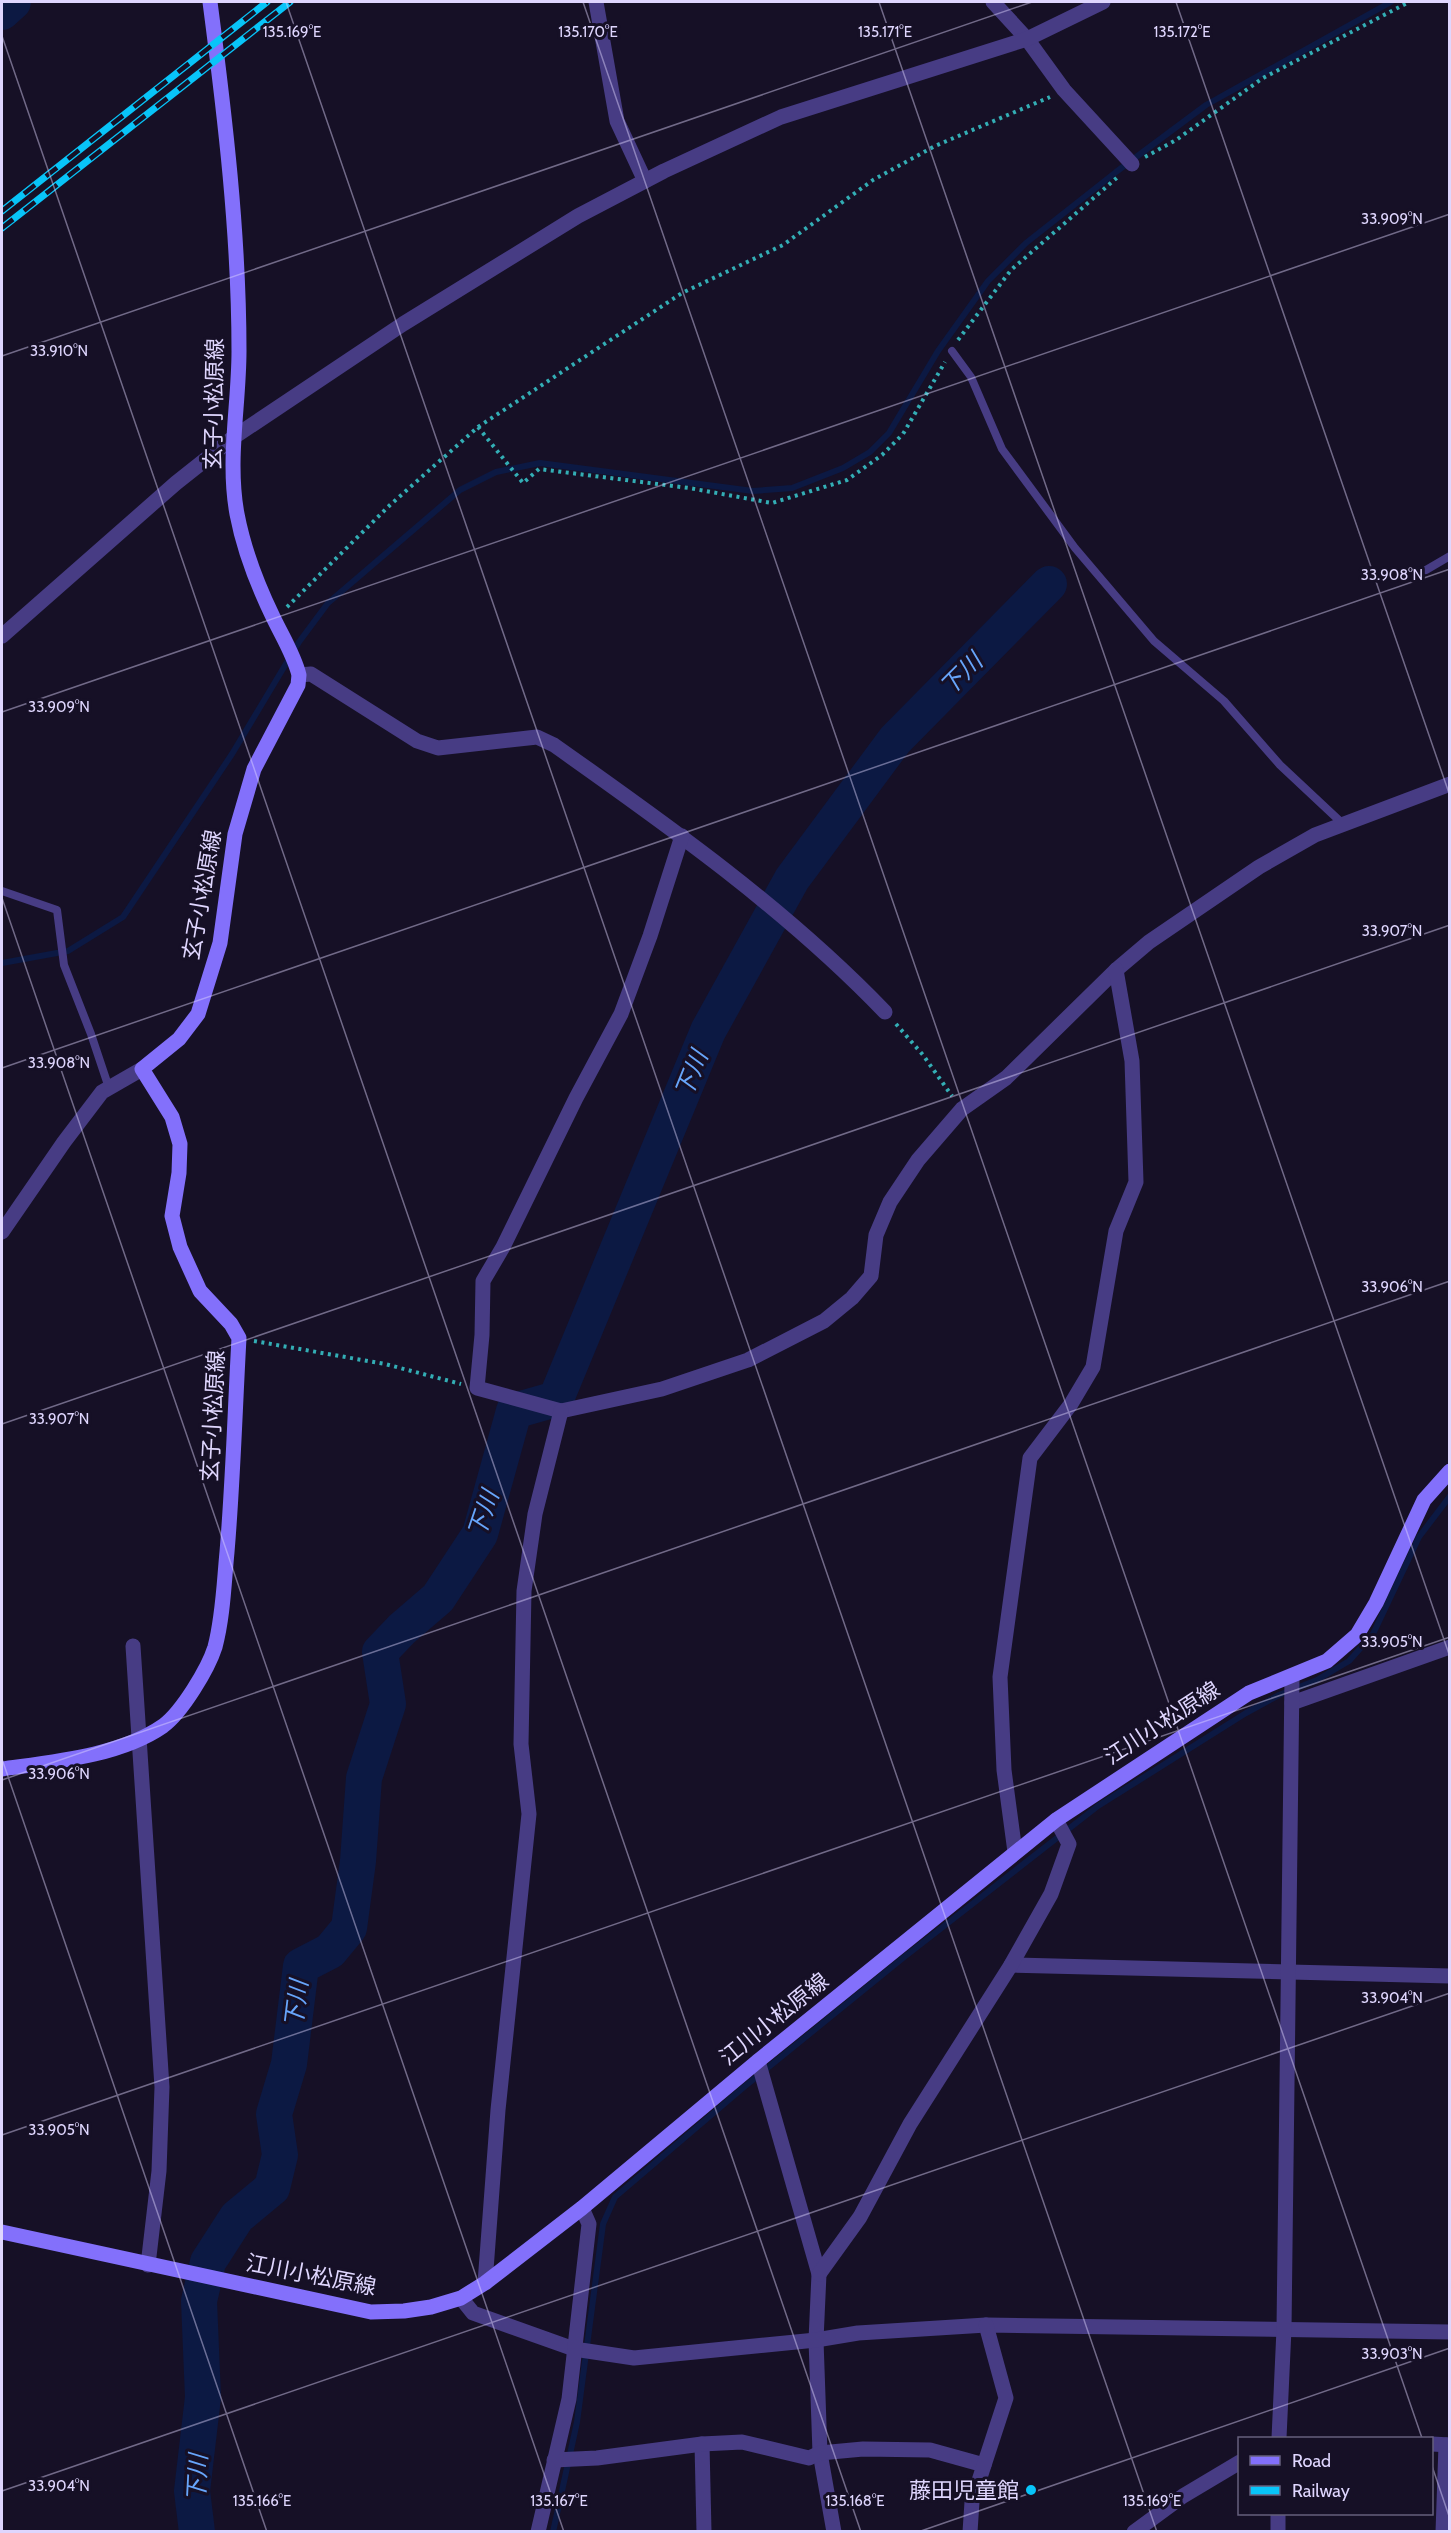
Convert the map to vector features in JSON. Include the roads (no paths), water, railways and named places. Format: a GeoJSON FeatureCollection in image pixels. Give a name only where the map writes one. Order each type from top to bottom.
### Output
{"type":"FeatureCollection","features":[{"type":"Feature","properties":{"kind":"main road","name":"玄子小松原線"},"geometry":{"type":"LineString","coordinates":[[2,1770],[78,1758],[140,1739],[164,1725],[189,1697],[214,1648],[224,1593],[239,1338],[231,1324],[200,1291],[180,1247],[172,1216],[179,1173],[180,1144],[172,1117],[142,1069],[179,1039],[198,1014],[220,943],[238,823],[254,770],[298,685],[299,675],[251,568],[237,513],[234,437],[239,352],[235,242],[224,104],[210,2]]}},
{"type":"Feature","properties":{"kind":"main road","name":"江川小松原線"},"geometry":{"type":"LineString","coordinates":[[2,2232],[371,2312],[431,2307],[461,2298],[485,2283],[582,2208],[758,2061],[1056,1820],[1249,1693],[1327,1661],[1357,1635],[1376,1603],[1424,1500],[1449,1471]]}},
{"type":"Feature","properties":{"kind":"street"},"geometry":{"type":"LineString","coordinates":[[596,2],[617,121],[645,181]]}},
{"type":"Feature","properties":{"kind":"street"},"geometry":{"type":"LineString","coordinates":[[993,2],[1027,39],[1064,90],[1132,164]]}},
{"type":"Feature","properties":{"kind":"street"},"geometry":{"type":"LineString","coordinates":[[2,636],[176,483],[234,437],[403,324],[578,216],[645,181],[781,117],[1027,39],[1102,2]]}},
{"type":"Feature","properties":{"kind":"street"},"geometry":{"type":"LineString","coordinates":[[299,675],[311,674],[417,741],[438,748],[537,736],[554,745],[682,836],[764,899],[854,980],[885,1012]]}},
{"type":"Feature","properties":{"kind":"street"},"geometry":{"type":"LineString","coordinates":[[682,836],[650,936],[621,1014],[576,1098],[503,1247],[483,1281],[482,1335],[477,1388],[561,1411],[662,1389],[748,1360],[824,1322],[852,1298],[871,1276],[876,1235],[890,1202],[918,1160],[962,1108],[1006,1078],[1116,970],[1149,942],[1259,867],[1315,834],[1449,784]]}},
{"type":"Feature","properties":{"kind":"street"},"geometry":{"type":"LineString","coordinates":[[1015,1852],[1004,1770],[1000,1677],[1030,1458],[1071,1404],[1093,1367],[1116,1231],[1136,1182],[1132,1061],[1116,970]]}},
{"type":"Feature","properties":{"kind":"street"},"geometry":{"type":"LineString","coordinates":[[2,1232],[64,1142],[102,1092],[142,1069]]}},
{"type":"Feature","properties":{"kind":"street"},"geometry":{"type":"LineString","coordinates":[[485,2283],[498,2110],[529,1814],[521,1744],[524,1591],[535,1514],[561,1411]]}},
{"type":"Feature","properties":{"kind":"street"},"geometry":{"type":"LineString","coordinates":[[133,1646],[162,2087],[159,2171],[148,2265]]}},
{"type":"Feature","properties":{"kind":"street"},"geometry":{"type":"LineString","coordinates":[[1292,1704],[1449,1647]]}},
{"type":"Feature","properties":{"kind":"street"},"geometry":{"type":"LineString","coordinates":[[1279,2437],[1284,2329],[1292,1677]]}},
{"type":"Feature","properties":{"kind":"street"},"geometry":{"type":"LineString","coordinates":[[819,2274],[860,2217],[910,2124],[1011,1965],[1051,1894],[1069,1844],[1056,1820]]}},
{"type":"Feature","properties":{"kind":"street"},"geometry":{"type":"LineString","coordinates":[[1011,1965],[1449,1977]]}},
{"type":"Feature","properties":{"kind":"street"},"geometry":{"type":"LineString","coordinates":[[758,2061],[819,2274],[816,2340],[820,2453],[834,2532]]}},
{"type":"Feature","properties":{"kind":"street"},"geometry":{"type":"LineString","coordinates":[[538,2532],[569,2399],[589,2224],[582,2208]]}},
{"type":"Feature","properties":{"kind":"street"},"geometry":{"type":"LineString","coordinates":[[461,2298],[473,2313],[574,2349],[634,2358],[816,2340],[858,2333],[986,2325],[1449,2332]]}},
{"type":"Feature","properties":{"kind":"street"},"geometry":{"type":"LineString","coordinates":[[970,2532],[972,2502],[1006,2398],[986,2325]]}},
{"type":"Feature","properties":{"kind":"street"},"geometry":{"type":"LineString","coordinates":[[554,2460],[597,2458],[702,2444],[742,2442],[809,2458],[820,2453],[863,2449],[930,2450],[984,2465]]}},
{"type":"Feature","properties":{"kind":"street"},"geometry":{"type":"LineString","coordinates":[[702,2444],[704,2532]]}},
{"type":"Feature","properties":{"kind":"street"},"geometry":{"type":"LineString","coordinates":[[1442,2445],[1443,2532]]}},
{"type":"Feature","properties":{"kind":"street"},"geometry":{"type":"LineString","coordinates":[[1134,2532],[1182,2496],[1238,2463]]}},
{"type":"Feature","properties":{"kind":"street"},"geometry":{"type":"LineString","coordinates":[[1278,2515],[1278,2532]]}},
{"type":"Feature","properties":{"kind":"lane"},"geometry":{"type":"LineString","coordinates":[[952,351],[971,377],[1002,449],[1075,548],[1154,641],[1224,701],[1280,765],[1343,825]]}},
{"type":"Feature","properties":{"kind":"lane"},"geometry":{"type":"LineString","coordinates":[[1426,570],[1449,556]]}},
{"type":"Feature","properties":{"kind":"lane"},"geometry":{"type":"LineString","coordinates":[[2,891],[57,910],[64,965],[109,1088]]}},
{"type":"Feature","properties":{"kind":"waterway"},"geometry":{"type":"LineString","coordinates":[[2,12],[13,2]]}},
{"type":"Feature","properties":{"kind":"waterway"},"geometry":{"type":"LineString","coordinates":[[2,963],[68,951],[123,917],[232,754],[299,642],[328,603],[460,490],[496,472],[540,463],[753,491],[792,488],[843,468],[870,452],[889,433],[938,351],[988,281],[1026,243],[1206,105],[1391,2]]}},
{"type":"Feature","properties":{"kind":"waterway","name":"下川"},"geometry":{"type":"LineString","coordinates":[[197,2532],[192,2491],[203,2397],[199,2301],[208,2262],[237,2217],[272,2188],[280,2155],[274,2114],[289,2064],[301,1966],[330,1951],[349,1928],[358,1861],[364,1778],[388,1704],[380,1652],[402,1629],[438,1598],[480,1534],[514,1411],[556,1399],[708,1031],[792,879],[895,740],[1049,584]]}},
{"type":"Feature","properties":{"kind":"waterway"},"geometry":{"type":"LineString","coordinates":[[553,2532],[577,2422],[603,2224],[615,2197],[744,2087],[903,1958],[1098,1806],[1246,1713],[1279,1695],[1317,1680],[1349,1661],[1373,1634],[1419,1537],[1450,1496]]}},
{"type":"Feature","properties":{"kind":"railway"},"geometry":{"type":"LineString","coordinates":[[2,211],[267,2]]}},
{"type":"Feature","properties":{"kind":"railway"},"geometry":{"type":"LineString","coordinates":[[2,228],[290,2]]}},
{"type":"Feature","properties":{"kind":"place","name":"藤田児童館"},"geometry":{"type":"Point","coordinates":[1031,2490]}}]}
